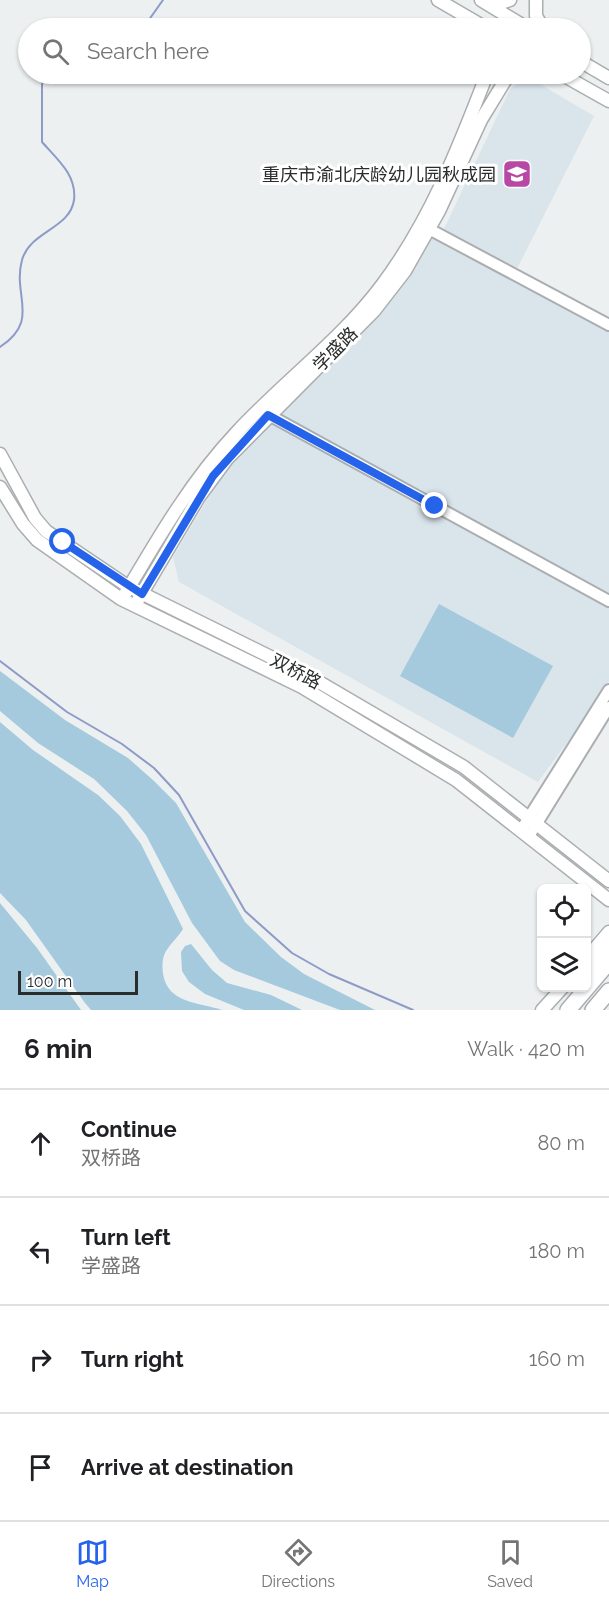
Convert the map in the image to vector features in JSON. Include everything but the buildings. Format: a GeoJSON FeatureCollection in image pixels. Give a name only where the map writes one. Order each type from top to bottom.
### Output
{"type":"FeatureCollection","features":[{"type":"Feature","properties":{"kind":"highway"},"geometry":{"type":"LineString","coordinates":[[591,973],[609,941]]}},
{"type":"Feature","properties":{"kind":"highway"},"geometry":{"type":"LineString","coordinates":[[572,1006],[609,962]]}},
{"type":"Feature","properties":{"kind":"highway"},"geometry":{"type":"LineString","coordinates":[[593,1010],[609,991]]}},
{"type":"Feature","properties":{"kind":"highway"},"geometry":{"type":"LineString","coordinates":[[572,1006],[581,992]]}},
{"type":"Feature","properties":{"kind":"highway"},"geometry":{"type":"LineString","coordinates":[[593,1010],[609,998]]}},
{"type":"Feature","properties":{"kind":"main road"},"geometry":{"type":"LineString","coordinates":[[426,0],[457,18]]}},
{"type":"Feature","properties":{"kind":"main road"},"geometry":{"type":"LineString","coordinates":[[438,0],[469,18]]}},
{"type":"Feature","properties":{"kind":"main road"},"geometry":{"type":"LineString","coordinates":[[481,0],[511,18]]}},
{"type":"Feature","properties":{"kind":"main road"},"geometry":{"type":"LineString","coordinates":[[490,0],[501,3],[510,0]]}},
{"type":"Feature","properties":{"kind":"main road"},"geometry":{"type":"LineString","coordinates":[[536,0],[537,18]]}},
{"type":"Feature","properties":{"kind":"main road"},"geometry":{"type":"LineString","coordinates":[[591,67],[609,78]]}},
{"type":"Feature","properties":{"kind":"main road","name":"学盛路"},"geometry":{"type":"LineString","coordinates":[[121,599],[203,470],[238,431],[365,306],[396,266],[445,177],[483,84]]}},
{"type":"Feature","properties":{"kind":"main road","name":"学盛路"},"geometry":{"type":"LineString","coordinates":[[135,606],[213,476],[268,415],[374,311],[405,271],[429,229],[481,120],[503,84]]}},
{"type":"Feature","properties":{"kind":"main road"},"geometry":{"type":"LineString","coordinates":[[579,84],[609,101]]}},
{"type":"Feature","properties":{"kind":"main road","name":"双桥路"},"geometry":{"type":"LineString","coordinates":[[1,458],[35,518],[46,531],[129,587],[308,675],[464,767],[609,881]]}},
{"type":"Feature","properties":{"kind":"main road","name":"双桥路"},"geometry":{"type":"LineString","coordinates":[[0,487],[23,524],[37,540],[121,599],[302,687],[456,780],[609,900]]}},
{"type":"Feature","properties":{"kind":"main road"},"geometry":{"type":"LineString","coordinates":[[591,953],[609,932]]}},
{"type":"Feature","properties":{"kind":"main road"},"geometry":{"type":"LineString","coordinates":[[542,1010],[558,992]]}},
{"type":"Feature","properties":{"kind":"street"},"geometry":{"type":"LineString","coordinates":[[429,229],[609,325]]}},
{"type":"Feature","properties":{"kind":"street"},"geometry":{"type":"LineString","coordinates":[[268,415],[609,601]]}},
{"type":"Feature","properties":{"kind":"street"},"geometry":{"type":"LineString","coordinates":[[533,821],[609,690]]}},
{"type":"Feature","properties":{"kind":"street"},"geometry":{"type":"LineString","coordinates":[[525,833],[609,707]]}},
{"type":"Feature","properties":{"kind":"shaded area","name":"重庆市渝北庆龄幼儿园秋成园"},"geometry":{"type":"Polygon","coordinates":[[[517,84],[540,84],[594,116],[516,271],[443,231],[510,89],[517,84]]]}},
{"type":"Feature","properties":{"kind":"shaded area"},"geometry":{"type":"Polygon","coordinates":[[[433,236],[609,331],[609,681],[594,706],[538,782],[179,582],[173,557],[226,468],[379,313],[414,268],[433,236]]]}},
{"type":"Feature","properties":{"kind":"shaded area"},"geometry":{"type":"Polygon","coordinates":[[[439,604],[553,666],[513,738],[400,676],[439,604]]]}},
{"type":"Feature","properties":{"kind":"shaded area"},"geometry":{"type":"Polygon","coordinates":[[[0,671],[65,720],[128,758],[176,803],[245,922],[281,957],[304,974],[375,1010],[340,1010],[234,970],[220,961],[192,923],[146,835],[127,811],[94,779],[38,743],[0,711],[0,671]]]}},
{"type":"Feature","properties":{"kind":"shaded area"},"geometry":{"type":"Polygon","coordinates":[[[0,722],[33,750],[98,795],[120,816],[141,844],[183,929],[164,956],[163,971],[166,984],[171,991],[186,1000],[222,1010],[91,1010],[26,920],[0,893],[0,722]]]}},
{"type":"Feature","properties":{"kind":"shaded area"},"geometry":{"type":"Polygon","coordinates":[[[0,903],[37,948],[81,1010],[0,1010],[0,903]]]}},
{"type":"Feature","properties":{"kind":"shaded area"},"geometry":{"type":"Polygon","coordinates":[[[191,944],[212,970],[227,983],[271,995],[302,1010],[244,1010],[205,994],[189,982],[182,971],[181,952],[185,946],[191,944]]]}},
{"type":"Feature","properties":{"kind":"waterway"},"geometry":{"type":"LineString","coordinates":[[150,18],[163,0]]}},
{"type":"Feature","properties":{"kind":"waterway"},"geometry":{"type":"LineString","coordinates":[[0,347],[12,337],[22,317],[20,273],[26,250],[65,218],[74,200],[69,175],[60,161],[42,142],[42,84]]}},
{"type":"Feature","properties":{"kind":"waterway"},"geometry":{"type":"LineString","coordinates":[[0,661],[67,712],[122,744],[154,768],[179,795],[245,911],[292,953],[329,974],[413,1010]]}},
{"type":"Feature","properties":{"kind":"place","name":"重庆市渝北庆龄幼儿园秋成园"},"geometry":{"type":"Point","coordinates":[517,174]}},
{"type":"Feature","properties":{"kind":"route"},"geometry":{"type":"LineString","coordinates":[[63,542],[142,594],[213,476],[268,415],[435,506]]}}]}
